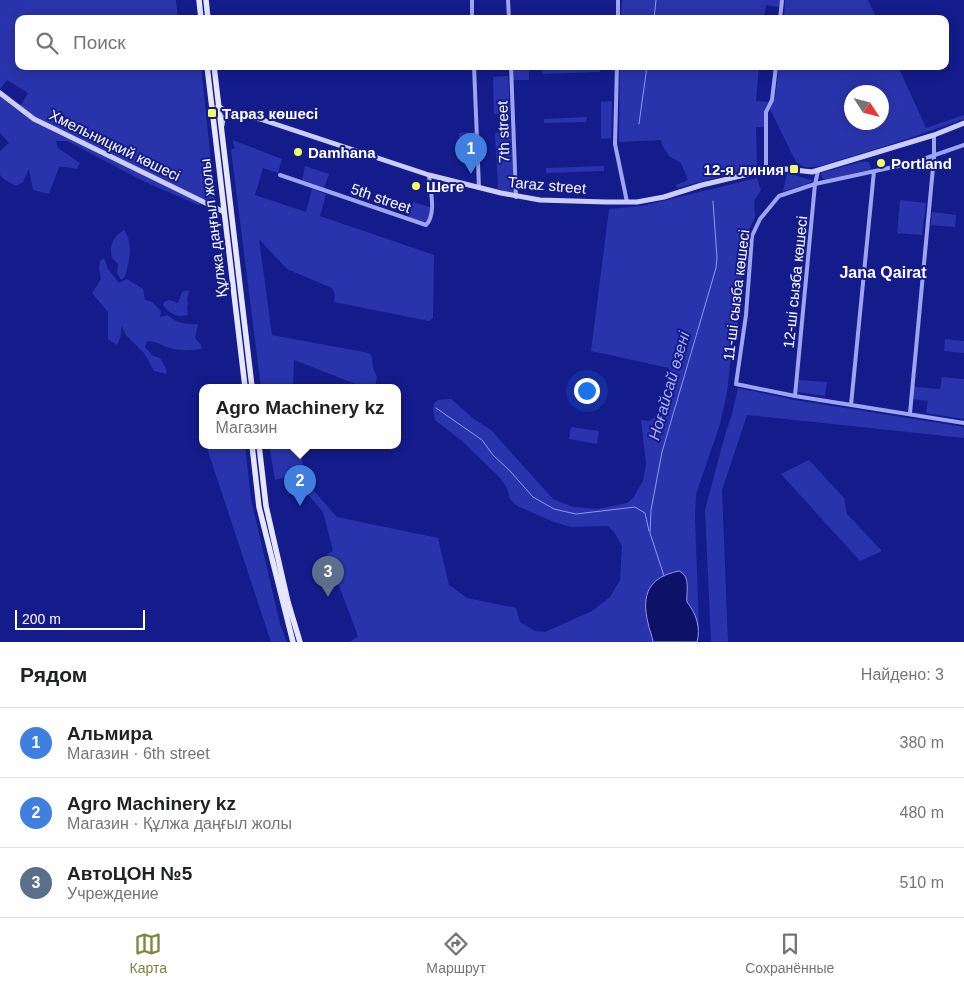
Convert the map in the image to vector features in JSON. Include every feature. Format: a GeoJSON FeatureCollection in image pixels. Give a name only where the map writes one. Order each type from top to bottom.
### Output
{"type":"FeatureCollection","features":[{"type":"Feature","properties":{"kind":"main road"},"geometry":{"type":"LineString","coordinates":[[199,0],[201,15]]}},
{"type":"Feature","properties":{"kind":"main road"},"geometry":{"type":"LineString","coordinates":[[206,0],[208,15]]}},
{"type":"Feature","properties":{"kind":"main road","name":"Құлжа даңғыл жолы"},"geometry":{"type":"LineString","coordinates":[[206,70],[245,384]]}},
{"type":"Feature","properties":{"kind":"main road","name":"Құлжа даңғыл жолы"},"geometry":{"type":"LineString","coordinates":[[214,70],[252,384]]}},
{"type":"Feature","properties":{"kind":"main road"},"geometry":{"type":"LineString","coordinates":[[252,449],[259,507],[292,642]]}},
{"type":"Feature","properties":{"kind":"main road"},"geometry":{"type":"LineString","coordinates":[[259,449],[266,506],[288,602],[300,642]]}},
{"type":"Feature","properties":{"kind":"street"},"geometry":{"type":"LineString","coordinates":[[472,0],[472,15]]}},
{"type":"Feature","properties":{"kind":"street"},"geometry":{"type":"LineString","coordinates":[[508,0],[509,15]]}},
{"type":"Feature","properties":{"kind":"street"},"geometry":{"type":"LineString","coordinates":[[618,0],[618,15]]}},
{"type":"Feature","properties":{"kind":"street"},"geometry":{"type":"LineString","coordinates":[[780,15],[782,0]]}},
{"type":"Feature","properties":{"kind":"street"},"geometry":{"type":"LineString","coordinates":[[474,70],[479,188]]}},
{"type":"Feature","properties":{"kind":"street","name":"7th street"},"geometry":{"type":"LineString","coordinates":[[511,70],[516,197]]}},
{"type":"Feature","properties":{"kind":"street"},"geometry":{"type":"LineString","coordinates":[[617,70],[615,144],[627,202]]}},
{"type":"Feature","properties":{"kind":"street"},"geometry":{"type":"LineString","coordinates":[[776,70],[772,100],[766,112],[766,170],[786,169],[808,173],[818,171],[934,135],[964,123]]}},
{"type":"Feature","properties":{"kind":"street","name":"Хмельницкий көшесі"},"geometry":{"type":"LineString","coordinates":[[0,93],[46,126],[224,212]]}},
{"type":"Feature","properties":{"kind":"street","name":"Taraz street"},"geometry":{"type":"LineString","coordinates":[[218,106],[226,111],[260,118],[429,175],[516,197],[546,200],[627,202],[664,197],[702,185],[766,170]]}},
{"type":"Feature","properties":{"kind":"street"},"geometry":{"type":"LineString","coordinates":[[221,129],[224,118],[230,114],[237,113]]}},
{"type":"Feature","properties":{"kind":"street"},"geometry":{"type":"LineString","coordinates":[[910,413],[934,157],[934,135]]}},
{"type":"Feature","properties":{"kind":"street","name":"11-ші сызба көшесі"},"geometry":{"type":"LineString","coordinates":[[795,396],[736,384],[746,315],[752,236],[760,219],[779,196],[815,184],[934,157],[964,145]]}},
{"type":"Feature","properties":{"kind":"street","name":"12-ші сызба көшесі"},"geometry":{"type":"LineString","coordinates":[[795,396],[815,184],[818,171]]}},
{"type":"Feature","properties":{"kind":"street"},"geometry":{"type":"LineString","coordinates":[[851,405],[874,171]]}},
{"type":"Feature","properties":{"kind":"street","name":"5th street"},"geometry":{"type":"LineString","coordinates":[[280,176],[426,225],[429,222],[431,213],[429,175]]}},
{"type":"Feature","properties":{"kind":"street"},"geometry":{"type":"LineString","coordinates":[[795,396],[964,423]]}},
{"type":"Feature","properties":{"kind":"shaded area"},"geometry":{"type":"Polygon","coordinates":[[[0,0],[176,0],[178,15],[15,15],[15,70],[201,70],[215,200],[203,199],[200,205],[198,205],[143,181],[67,141],[56,141],[58,148],[80,163],[77,169],[59,167],[49,194],[33,190],[29,169],[23,182],[16,186],[0,175],[0,151],[9,143],[0,133],[0,96],[18,110],[28,93],[7,80],[0,89],[0,0]]]}},
{"type":"Feature","properties":{"kind":"shaded area"},"geometry":{"type":"Polygon","coordinates":[[[622,0],[780,0],[779,7],[766,5],[765,15],[621,15],[622,0]]]}},
{"type":"Feature","properties":{"kind":"shaded area"},"geometry":{"type":"Polygon","coordinates":[[[785,0],[868,0],[875,15],[784,15],[785,0]]]}},
{"type":"Feature","properties":{"kind":"shaded area"},"geometry":{"type":"Polygon","coordinates":[[[513,70],[529,70],[529,80],[513,80],[513,70]]]}},
{"type":"Feature","properties":{"kind":"shaded area"},"geometry":{"type":"Polygon","coordinates":[[[542,70],[600,70],[600,72],[542,74],[542,70]]]}},
{"type":"Feature","properties":{"kind":"shaded area"},"geometry":{"type":"Polygon","coordinates":[[[620,70],[759,70],[756,101],[768,102],[764,111],[764,127],[756,127],[757,167],[677,188],[676,185],[688,180],[681,163],[669,156],[661,140],[619,142],[620,70]]]}},
{"type":"Feature","properties":{"kind":"shaded area"},"geometry":{"type":"Polygon","coordinates":[[[778,70],[900,70],[926,128],[964,115],[964,119],[820,166],[807,167],[796,162],[770,109],[775,98],[778,70]]]}},
{"type":"Feature","properties":{"kind":"shaded area"},"geometry":{"type":"Polygon","coordinates":[[[508,76],[510,113],[494,114],[493,77],[508,76]]]}},
{"type":"Feature","properties":{"kind":"shaded area"},"geometry":{"type":"Polygon","coordinates":[[[612,101],[611,138],[601,139],[601,102],[612,101]]]}},
{"type":"Feature","properties":{"kind":"shaded area"},"geometry":{"type":"Polygon","coordinates":[[[587,117],[586,122],[544,123],[544,119],[587,117]]]}},
{"type":"Feature","properties":{"kind":"shaded area"},"geometry":{"type":"Polygon","coordinates":[[[511,131],[514,193],[498,189],[495,133],[511,131]]]}},
{"type":"Feature","properties":{"kind":"shaded area"},"geometry":{"type":"Polygon","coordinates":[[[476,132],[477,156],[461,157],[459,133],[476,132]]]}},
{"type":"Feature","properties":{"kind":"shaded area"},"geometry":{"type":"Polygon","coordinates":[[[232,140],[282,159],[278,173],[263,168],[255,195],[306,212],[312,189],[326,194],[320,216],[434,255],[433,318],[429,321],[334,302],[335,295],[332,288],[287,269],[259,239],[272,335],[369,353],[372,357],[373,368],[377,377],[376,384],[355,384],[294,360],[293,384],[261,384],[231,150],[235,148],[232,140]]]}},
{"type":"Feature","properties":{"kind":"shaded area"},"geometry":{"type":"Polygon","coordinates":[[[860,162],[869,162],[871,169],[825,180],[822,178],[821,173],[860,162]]]}},
{"type":"Feature","properties":{"kind":"shaded area"},"geometry":{"type":"Polygon","coordinates":[[[305,166],[329,174],[324,188],[302,181],[305,166]]]}},
{"type":"Feature","properties":{"kind":"shaded area"},"geometry":{"type":"Polygon","coordinates":[[[604,166],[604,171],[546,173],[546,168],[604,166]]]}},
{"type":"Feature","properties":{"kind":"shaded area"},"geometry":{"type":"Polygon","coordinates":[[[787,173],[813,180],[807,184],[783,191],[787,173]]]}},
{"type":"Feature","properties":{"kind":"shaded area"},"geometry":{"type":"Polygon","coordinates":[[[757,178],[761,190],[754,201],[755,217],[745,238],[740,312],[731,356],[727,393],[720,424],[696,494],[695,517],[699,631],[694,612],[687,603],[686,584],[672,572],[658,581],[647,599],[646,614],[653,642],[350,642],[358,636],[327,554],[333,551],[323,512],[290,476],[275,480],[270,449],[300,449],[306,482],[337,517],[438,538],[449,585],[467,598],[516,608],[520,622],[535,631],[545,632],[592,611],[610,597],[620,580],[622,546],[614,532],[608,526],[571,527],[554,522],[517,506],[510,499],[507,488],[501,479],[462,441],[435,420],[433,409],[434,403],[438,400],[451,399],[474,419],[491,430],[553,499],[573,507],[598,509],[627,503],[633,498],[643,481],[646,464],[641,420],[649,421],[662,411],[666,405],[670,391],[669,368],[591,351],[609,209],[642,206],[757,178]]]}},
{"type":"Feature","properties":{"kind":"shaded area"},"geometry":{"type":"Polygon","coordinates":[[[900,200],[926,203],[922,235],[897,233],[900,200]]]}},
{"type":"Feature","properties":{"kind":"shaded area"},"geometry":{"type":"Polygon","coordinates":[[[413,202],[430,207],[427,221],[423,222],[409,217],[413,202]]]}},
{"type":"Feature","properties":{"kind":"shaded area"},"geometry":{"type":"Polygon","coordinates":[[[932,212],[956,215],[955,227],[931,225],[932,212]]]}},
{"type":"Feature","properties":{"kind":"shaded area"},"geometry":{"type":"Polygon","coordinates":[[[124,230],[129,241],[130,253],[125,277],[121,280],[117,273],[118,264],[112,258],[111,249],[115,238],[124,230]]]}},
{"type":"Feature","properties":{"kind":"shaded area"},"geometry":{"type":"Polygon","coordinates":[[[104,258],[108,269],[119,283],[127,279],[143,289],[145,300],[152,302],[161,311],[160,317],[168,315],[182,323],[198,324],[195,338],[202,349],[178,350],[147,341],[145,347],[152,355],[160,358],[167,374],[154,371],[144,353],[126,335],[122,326],[117,345],[108,339],[108,312],[92,293],[101,279],[100,261],[104,258]]]}},
{"type":"Feature","properties":{"kind":"shaded area"},"geometry":{"type":"Polygon","coordinates":[[[187,290],[189,292],[187,299],[188,315],[180,316],[168,311],[163,305],[164,302],[169,300],[178,303],[182,292],[187,290]]]}},
{"type":"Feature","properties":{"kind":"shaded area"},"geometry":{"type":"Polygon","coordinates":[[[945,339],[964,341],[964,353],[944,351],[945,339]]]}},
{"type":"Feature","properties":{"kind":"shaded area"},"geometry":{"type":"Polygon","coordinates":[[[942,377],[964,379],[964,419],[926,413],[928,401],[912,399],[914,387],[940,389],[942,377]]]}},
{"type":"Feature","properties":{"kind":"shaded area"},"geometry":{"type":"Polygon","coordinates":[[[799,380],[827,382],[825,396],[798,392],[799,380]]]}},
{"type":"Feature","properties":{"kind":"shaded area"},"geometry":{"type":"Polygon","coordinates":[[[738,388],[795,400],[964,427],[964,438],[747,415],[722,490],[728,642],[711,642],[705,510],[738,388]]]}},
{"type":"Feature","properties":{"kind":"shaded area"},"geometry":{"type":"Polygon","coordinates":[[[571,427],[599,431],[597,444],[569,439],[571,427]]]}},
{"type":"Feature","properties":{"kind":"shaded area"},"geometry":{"type":"Polygon","coordinates":[[[207,449],[245,449],[251,499],[280,624],[287,642],[271,642],[207,449]]]}},
{"type":"Feature","properties":{"kind":"shaded area"},"geometry":{"type":"Polygon","coordinates":[[[809,460],[844,498],[847,514],[882,551],[860,561],[781,474],[809,460]]]}},
{"type":"Feature","properties":{"kind":"shaded area"},"geometry":{"type":"Polygon","coordinates":[[[679,571],[683,573],[687,580],[687,602],[697,621],[697,642],[653,642],[646,613],[647,595],[654,582],[679,571]]]}},
{"type":"Feature","properties":{"kind":"waterway","name":"Ноғайсай өзені"},"geometry":{"type":"LineString","coordinates":[[654,15],[656,0]]}},
{"type":"Feature","properties":{"kind":"waterway","name":"Ноғайсай өзені"},"geometry":{"type":"LineString","coordinates":[[639,124],[646,70]]}},
{"type":"Feature","properties":{"kind":"waterway","name":"Ноғайсай өзені"},"geometry":{"type":"LineString","coordinates":[[664,576],[650,533],[651,510],[662,452],[716,268],[713,201]]}},
{"type":"Feature","properties":{"kind":"waterway"},"geometry":{"type":"LineString","coordinates":[[436,408],[482,440],[493,455],[533,497],[554,509],[576,514],[635,507],[645,513],[649,531]]}},
{"type":"Feature","properties":{"kind":"place","name":"Тараз көшесі"},"geometry":{"type":"Point","coordinates":[212,113]}},
{"type":"Feature","properties":{"kind":"place","name":"Damhana"},"geometry":{"type":"Point","coordinates":[298,152]}},
{"type":"Feature","properties":{"kind":"place","name":"Portland"},"geometry":{"type":"Point","coordinates":[881,163]}},
{"type":"Feature","properties":{"kind":"place","name":"12-я линия"},"geometry":{"type":"Point","coordinates":[794,169]}},
{"type":"Feature","properties":{"kind":"place","name":"Альмира"},"geometry":{"type":"Point","coordinates":[471,174]}},
{"type":"Feature","properties":{"kind":"place","name":"Шеге"},"geometry":{"type":"Point","coordinates":[416,186]}},
{"type":"Feature","properties":{"kind":"place","name":"Agro Machinery kz"},"geometry":{"type":"Point","coordinates":[300,506]}},
{"type":"Feature","properties":{"kind":"place","name":"АвтоЦОН №5"},"geometry":{"type":"Point","coordinates":[328,597]}},
{"type":"Feature","properties":{"kind":"district","name":"Jana Qairat"},"geometry":{"type":"Point","coordinates":[883,272]}}]}
